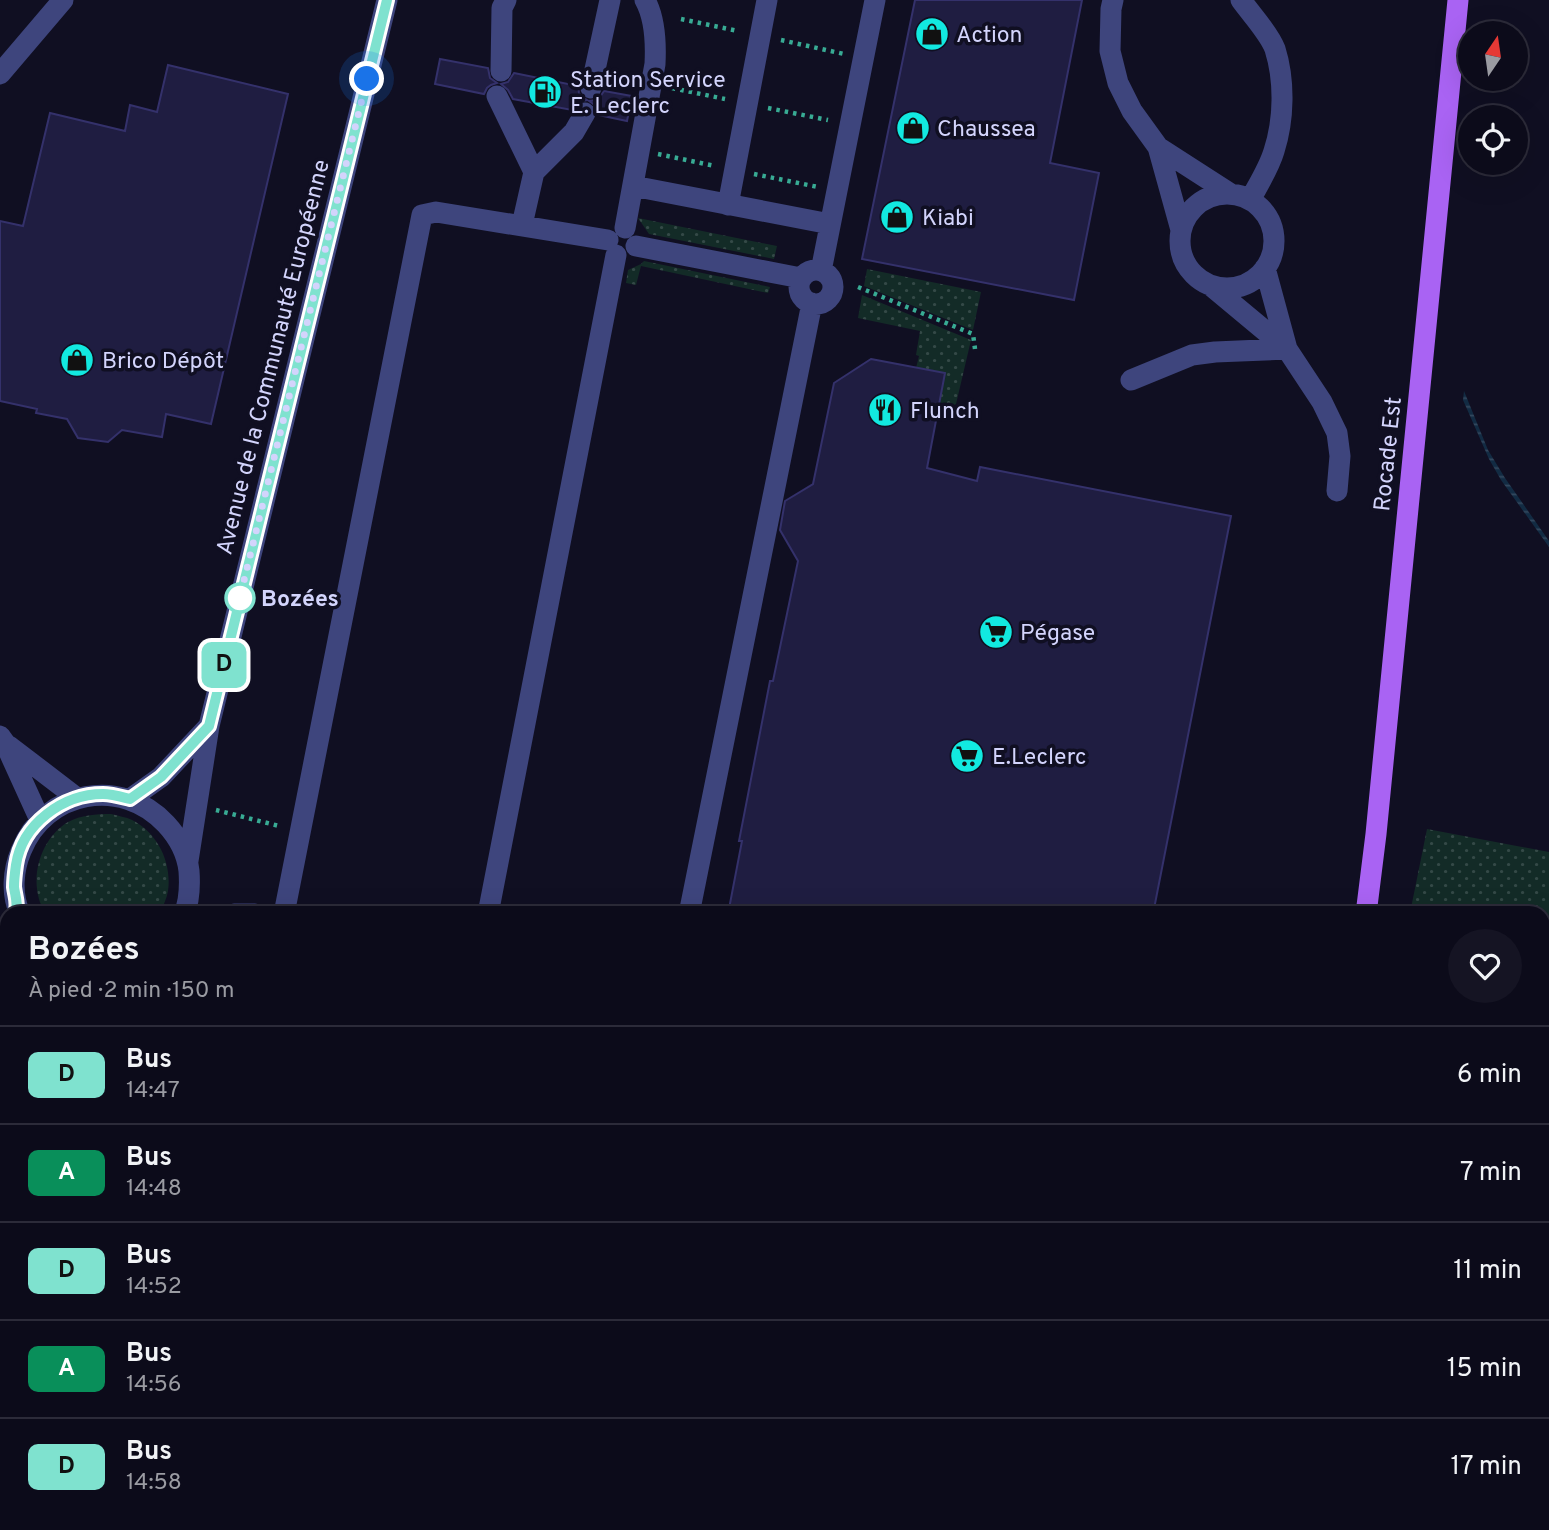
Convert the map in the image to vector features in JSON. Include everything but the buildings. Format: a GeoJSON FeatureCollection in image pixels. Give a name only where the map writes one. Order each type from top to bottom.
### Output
{"type":"FeatureCollection","features":[{"type":"Feature","properties":{"kind":"main road","name":"Rocade Est"},"geometry":{"type":"LineString","coordinates":[[1367,906],[1458,0]]}},
{"type":"Feature","properties":{"kind":"street"},"geometry":{"type":"LineString","coordinates":[[0,74],[63,0]]}},
{"type":"Feature","properties":{"kind":"street","name":"Avenue de la Communauté Européenne"},"geometry":{"type":"LineString","coordinates":[[186,906],[190,886],[188,861],[209,726],[387,0]]}},
{"type":"Feature","properties":{"kind":"street"},"geometry":{"type":"LineString","coordinates":[[501,71],[502,8],[506,0]]}},
{"type":"Feature","properties":{"kind":"street"},"geometry":{"type":"LineString","coordinates":[[591,88],[610,0]]}},
{"type":"Feature","properties":{"kind":"street"},"geometry":{"type":"LineString","coordinates":[[489,906],[655,64],[656,47],[649,7],[645,0]]}},
{"type":"Feature","properties":{"kind":"street"},"geometry":{"type":"LineString","coordinates":[[728,205],[767,0]]}},
{"type":"Feature","properties":{"kind":"street"},"geometry":{"type":"LineString","coordinates":[[691,906],[813,303],[803,298],[799,288],[811,275],[830,224],[875,0]]}},
{"type":"Feature","properties":{"kind":"street"},"geometry":{"type":"LineString","coordinates":[[1113,0],[1110,51],[1118,83],[1132,111],[1158,146],[1181,230]]}},
{"type":"Feature","properties":{"kind":"street"},"geometry":{"type":"LineString","coordinates":[[1241,0],[1274,47],[1281,78],[1281,122],[1274,153],[1241,197]]}},
{"type":"Feature","properties":{"kind":"street"},"geometry":{"type":"LineString","coordinates":[[497,96],[534,172]]}},
{"type":"Feature","properties":{"kind":"street"},"geometry":{"type":"LineString","coordinates":[[522,225],[534,172],[574,132],[585,113]]}},
{"type":"Feature","properties":{"kind":"street"},"geometry":{"type":"LineString","coordinates":[[1158,146],[1261,209],[1273,231],[1271,257],[1257,277],[1234,288],[1210,285]]}},
{"type":"Feature","properties":{"kind":"street"},"geometry":{"type":"LineString","coordinates":[[633,186],[830,224]]}},
{"type":"Feature","properties":{"kind":"street"},"geometry":{"type":"LineString","coordinates":[[1241,197],[1218,195],[1194,207],[1181,230],[1181,252],[1192,272],[1287,349],[1322,402],[1337,433],[1340,456],[1337,491]]}},
{"type":"Feature","properties":{"kind":"street"},"geometry":{"type":"LineString","coordinates":[[286,906],[422,215],[436,212],[522,225],[811,275]]}},
{"type":"Feature","properties":{"kind":"street"},"geometry":{"type":"LineString","coordinates":[[1265,268],[1287,349]]}},
{"type":"Feature","properties":{"kind":"street"},"geometry":{"type":"LineString","coordinates":[[1131,380],[1192,355],[1287,349]]}},
{"type":"Feature","properties":{"kind":"street","name":"Avenue de la Communauté Européenne"},"geometry":{"type":"LineString","coordinates":[[130,799],[161,777],[209,726]]}},
{"type":"Feature","properties":{"kind":"street"},"geometry":{"type":"LineString","coordinates":[[3,739],[77,798]]}},
{"type":"Feature","properties":{"kind":"street"},"geometry":{"type":"LineString","coordinates":[[3,739],[40,820]]}},
{"type":"Feature","properties":{"kind":"street"},"geometry":{"type":"LineString","coordinates":[[17,906],[14,884],[17,861],[25,839],[40,820],[57,807],[77,798],[104,794],[130,799],[156,813],[176,835],[188,861]]}},
{"type":"Feature","properties":{"kind":"path"},"geometry":{"type":"LineString","coordinates":[[858,287],[972,334],[975,349]]}},
{"type":"Feature","properties":{"kind":"path"},"geometry":{"type":"LineString","coordinates":[[196,803],[225,813],[301,830]]}},
{"type":"Feature","properties":{"kind":"green space"},"geometry":{"type":"Polygon","coordinates":[[[638,218],[777,246],[774,259],[649,234],[638,218]]]}},
{"type":"Feature","properties":{"kind":"green space"},"geometry":{"type":"Polygon","coordinates":[[[644,261],[770,287],[768,293],[641,266],[636,285],[626,283],[628,270],[644,261]]]}},
{"type":"Feature","properties":{"kind":"green space"},"geometry":{"type":"Polygon","coordinates":[[[867,269],[981,292],[973,330],[864,286],[867,269]]]}},
{"type":"Feature","properties":{"kind":"green space"},"geometry":{"type":"Polygon","coordinates":[[[862,295],[971,340],[956,404],[951,408],[938,410],[916,368],[920,331],[858,318],[862,295]]]}},
{"type":"Feature","properties":{"kind":"green space"},"geometry":{"type":"Polygon","coordinates":[[[111,814],[130,819],[156,841],[168,870],[169,880],[163,906],[42,906],[37,877],[38,866],[46,846],[59,828],[89,815],[111,814]]]}},
{"type":"Feature","properties":{"kind":"green space"},"geometry":{"type":"Polygon","coordinates":[[[1427,829],[1549,852],[1549,906],[1411,906],[1427,829]]]}},
{"type":"Feature","properties":{"kind":"water"},"geometry":{"type":"Polygon","coordinates":[[[1464,391],[1488,450],[1549,541],[1549,547],[1489,459],[1463,400],[1464,391]]]}},
{"type":"Feature","properties":{"kind":"bus line","name":"D"},"geometry":{"type":"LineString","coordinates":[[18,906],[14,884],[17,861],[25,839],[40,820],[57,807],[77,798],[104,794],[130,799],[161,777],[209,726],[387,0]]}},
{"type":"Feature","properties":{"kind":"place","name":"Action"},"geometry":{"type":"Point","coordinates":[932,34]}},
{"type":"Feature","properties":{"kind":"place","name":"Station Service E. Leclerc"},"geometry":{"type":"Point","coordinates":[545,92]}},
{"type":"Feature","properties":{"kind":"place","name":"Chaussea"},"geometry":{"type":"Point","coordinates":[913,128]}},
{"type":"Feature","properties":{"kind":"place","name":"Kiabi"},"geometry":{"type":"Point","coordinates":[897,217]}},
{"type":"Feature","properties":{"kind":"place","name":"Brico Dépôt"},"geometry":{"type":"Point","coordinates":[77,360]}},
{"type":"Feature","properties":{"kind":"place","name":"Flunch"},"geometry":{"type":"Point","coordinates":[885,410]}},
{"type":"Feature","properties":{"kind":"place","name":"Bozées"},"geometry":{"type":"Point","coordinates":[240,598]}},
{"type":"Feature","properties":{"kind":"place","name":"Pégase"},"geometry":{"type":"Point","coordinates":[996,632]}},
{"type":"Feature","properties":{"kind":"place","name":"E.Leclerc"},"geometry":{"type":"Point","coordinates":[967,756]}},
{"type":"Feature","properties":{"kind":"route"},"geometry":{"type":"LineString","coordinates":[[240,598],[239,601],[367,79]]}}]}
